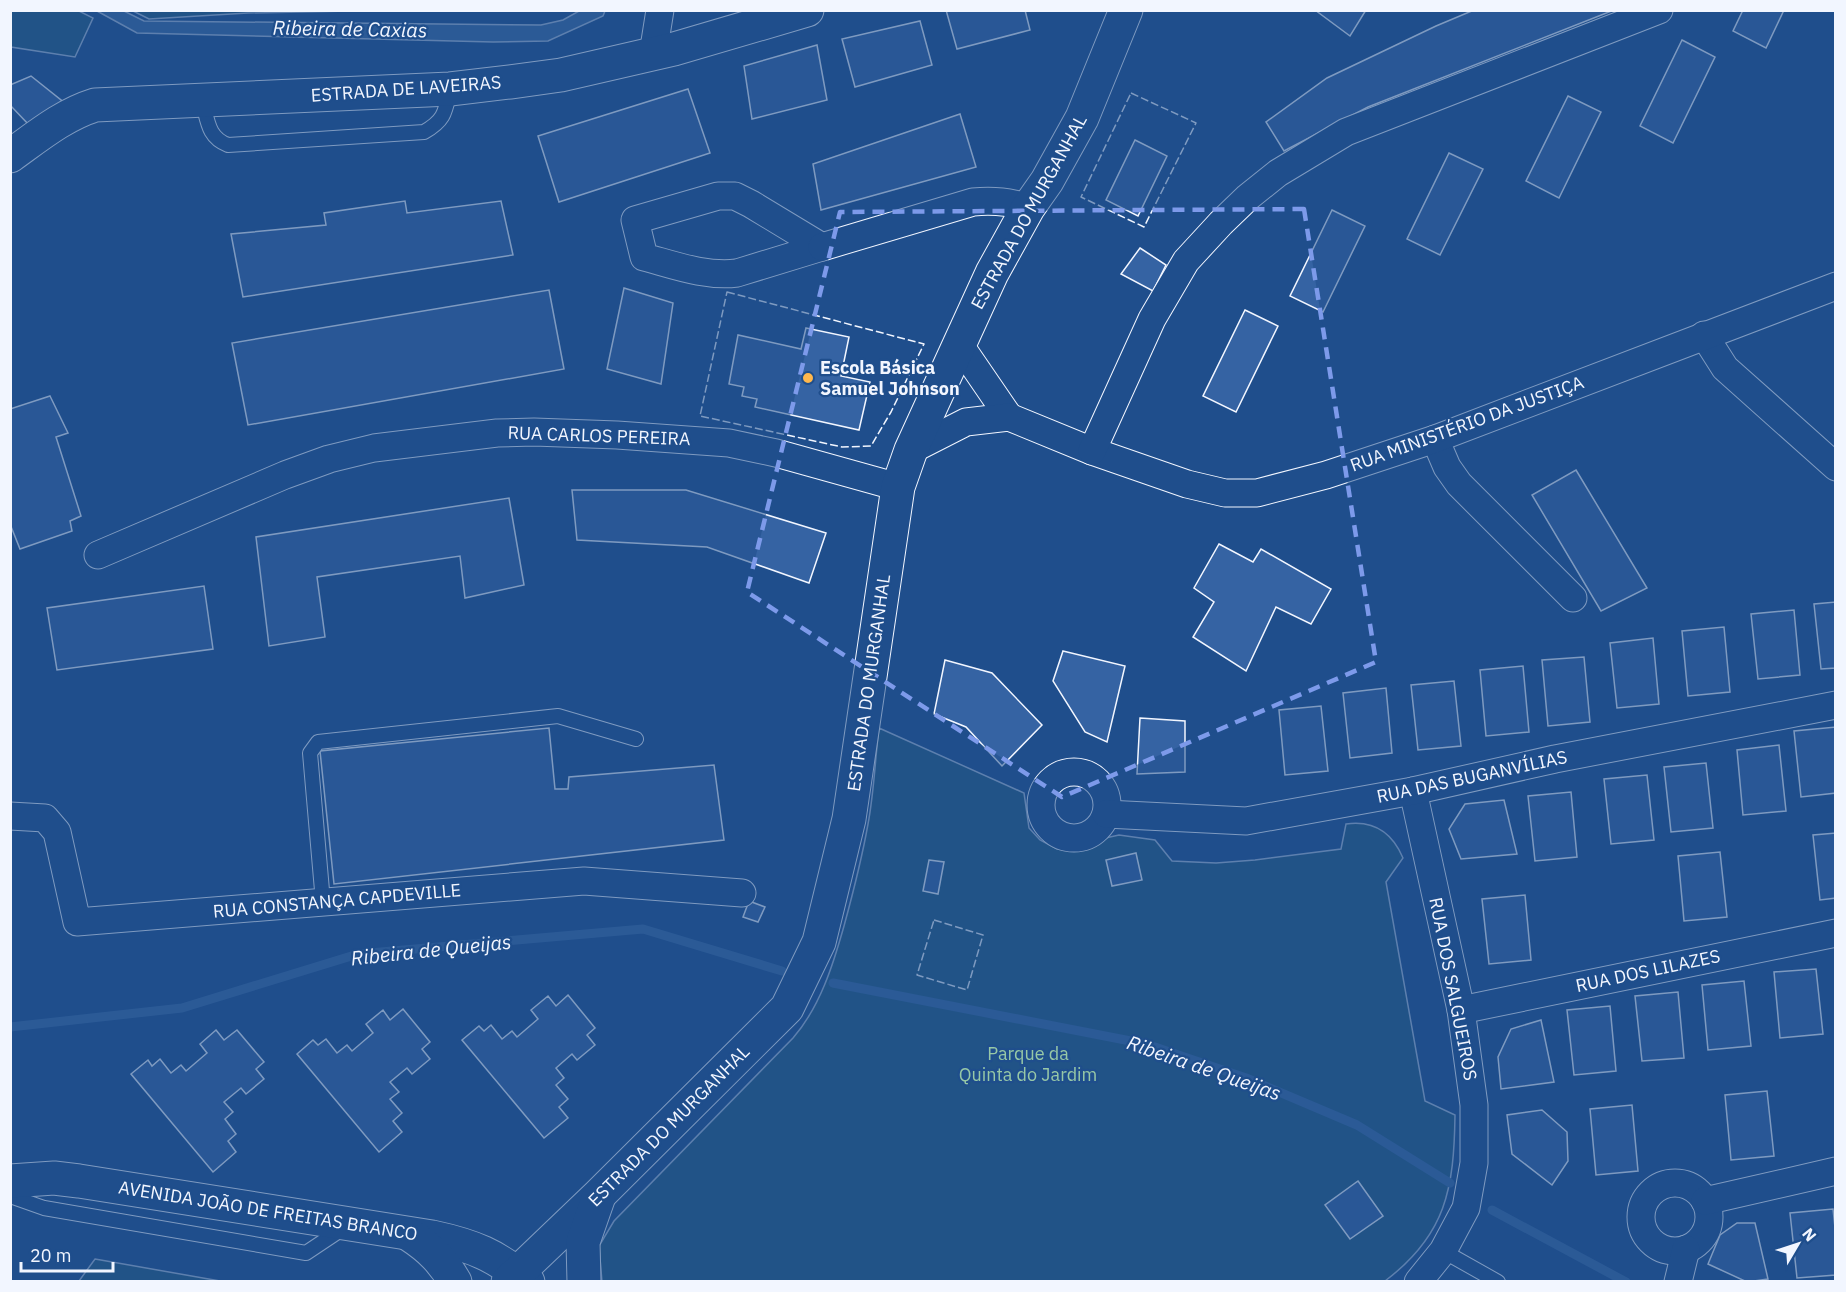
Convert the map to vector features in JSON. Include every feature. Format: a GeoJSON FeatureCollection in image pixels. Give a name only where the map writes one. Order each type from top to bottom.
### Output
{"type":"FeatureCollection","features":[{"type":"Feature","properties":{"kind":"street"},"geometry":{"type":"LineString","coordinates":[[653,54],[660,10]]}},
{"type":"Feature","properties":{"kind":"street","name":"ESTRADA DE LAVEIRAS"},"geometry":{"type":"LineString","coordinates":[[10,156],[64,118],[76,111],[95,105],[450,89],[561,75],[653,54],[807,10]]}},
{"type":"Feature","properties":{"kind":"street","name":"ESTRADA DO MURGANHAL"},"geometry":{"type":"LineString","coordinates":[[518,1278],[787,1008],[819,942],[849,819],[898,487],[910,450],[992,273],[1082,118],[1126,10]]}},
{"type":"Feature","properties":{"kind":"street"},"geometry":{"type":"LineString","coordinates":[[1092,451],[1152,319],[1186,261],[1235,210],[1278,173],[1346,132],[1659,10]]}},
{"type":"Feature","properties":{"kind":"street"},"geometry":{"type":"LineString","coordinates":[[822,247],[735,196],[718,195],[635,219],[644,257],[709,274],[723,275],[737,273],[973,202],[992,200],[1012,202],[1028,208]]}},
{"type":"Feature","properties":{"kind":"street","name":"RUA MINISTÉRIO DA JUSTIÇA"},"geometry":{"type":"LineString","coordinates":[[910,450],[966,422],[1009,417],[1092,451],[1187,484],[1225,493],[1257,493],[1326,476],[1435,439],[1836,286]]}},
{"type":"Feature","properties":{"kind":"street"},"geometry":{"type":"LineString","coordinates":[[1704,335],[1725,368],[1836,466]]}},
{"type":"Feature","properties":{"kind":"street"},"geometry":{"type":"LineString","coordinates":[[959,344],[1009,417]]}},
{"type":"Feature","properties":{"kind":"street","name":"RUA CARLOS PEREIRA"},"geometry":{"type":"LineString","coordinates":[[98,555],[285,475],[329,459],[374,448],[497,433],[617,435],[729,443],[776,453],[898,487]]}},
{"type":"Feature","properties":{"kind":"street"},"geometry":{"type":"LineString","coordinates":[[1435,439],[1447,466],[1459,484],[1573,598]]}},
{"type":"Feature","properties":{"kind":"street","name":"RUA DAS BUGANVÍLIAS"},"geometry":{"type":"LineString","coordinates":[[1106,814],[1246,821],[1413,791],[1555,759],[1836,705]]}},
{"type":"Feature","properties":{"kind":"street","name":"RUA DOS SALGUEIROS"},"geometry":{"type":"LineString","coordinates":[[1413,791],[1461,1010],[1474,1105],[1474,1163],[1466,1208],[1443,1251],[1418,1281]]}},
{"type":"Feature","properties":{"kind":"street","name":"RUA CONSTANÇA CAPDEVILLE"},"geometry":{"type":"LineString","coordinates":[[10,816],[45,818],[57,832],[77,922],[584,880],[742,893]]}},
{"type":"Feature","properties":{"kind":"street","name":"RUA DOS LILAZES"},"geometry":{"type":"LineString","coordinates":[[1461,1010],[1836,933]]}},
{"type":"Feature","properties":{"kind":"street"},"geometry":{"type":"LineString","coordinates":[[1705,1201],[1836,1171]]}},
{"type":"Feature","properties":{"kind":"street","name":"AVENIDA JOÃO DE FREITAS BRANCO"},"geometry":{"type":"LineString","coordinates":[[10,1181],[54,1178],[79,1181],[432,1237],[484,1251],[518,1278]]}},
{"type":"Feature","properties":{"kind":"street"},"geometry":{"type":"LineString","coordinates":[[1669,1183],[1690,1186],[1699,1192],[1709,1212],[1709,1224],[1705,1235],[1697,1244],[1686,1249],[1675,1251],[1663,1249],[1645,1234],[1642,1224],[1641,1213],[1644,1203],[1658,1187],[1669,1183]]}},
{"type":"Feature","properties":{"kind":"street"},"geometry":{"type":"LineString","coordinates":[[584,1281],[583,1242],[598,1196]]}},
{"type":"Feature","properties":{"kind":"street"},"geometry":{"type":"LineString","coordinates":[[406,1233],[425,1245],[444,1263],[455,1281]]}},
{"type":"Feature","properties":{"kind":"street"},"geometry":{"type":"LineString","coordinates":[[1678,1281],[1686,1249]]}},
{"type":"Feature","properties":{"kind":"lane"},"geometry":{"type":"LineString","coordinates":[[202,100],[211,134],[218,141],[228,145],[424,132],[436,125],[444,115],[450,89]]}},
{"type":"Feature","properties":{"kind":"lane"},"geometry":{"type":"LineString","coordinates":[[322,902],[310,753],[318,742],[558,716],[636,739]]}},
{"type":"Feature","properties":{"kind":"lane"},"geometry":{"type":"LineString","coordinates":[[10,1197],[44,1208],[306,1253],[349,1224]]}},
{"type":"Feature","properties":{"kind":"lane"},"geometry":{"type":"LineString","coordinates":[[1443,1251],[1498,1281]]}},
{"type":"Feature","properties":{"kind":"highlighted area"},"geometry":{"type":"Polygon","coordinates":[[[1304,209],[1376,662],[1062,797],[747,592],[840,212],[1304,209]]]}},
{"type":"Feature","properties":{"kind":"green space"},"geometry":{"type":"Polygon","coordinates":[[[10,11],[79,11],[93,18],[75,57],[11,47],[10,11]]]}},
{"type":"Feature","properties":{"kind":"green space"},"geometry":{"type":"Polygon","coordinates":[[[133,11],[350,11],[248,13],[149,19],[133,11]]]}},
{"type":"Feature","properties":{"kind":"green space","name":"Parque da Quinta do Jardim"},"geometry":{"type":"Polygon","coordinates":[[[879,728],[1024,793],[1029,828],[1040,840],[1057,849],[1073,849],[1119,835],[1155,840],[1172,861],[1216,863],[1341,849],[1346,824],[1373,826],[1388,835],[1403,858],[1386,882],[1425,1101],[1455,1115],[1452,1166],[1442,1208],[1434,1228],[1422,1246],[1405,1264],[1385,1281],[602,1282],[599,1246],[614,1221],[793,1038],[818,999],[840,941],[860,863],[870,812],[879,728]]]}},
{"type":"Feature","properties":{"kind":"green space"},"geometry":{"type":"Polygon","coordinates":[[[95,1259],[220,1281],[79,1281],[95,1259]]]}},
{"type":"Feature","properties":{"kind":"water","name":"Ribeira de Caxias"},"geometry":{"type":"Polygon","coordinates":[[[97,11],[124,11],[144,21],[541,25],[563,20],[579,11],[605,11],[603,16],[548,41],[493,42],[137,33],[97,11]]]}},
{"type":"Feature","properties":{"kind":"building"},"geometry":{"type":"Polygon","coordinates":[[[946,10],[1025,10],[1030,30],[957,49],[946,10]]]}},
{"type":"Feature","properties":{"kind":"building"},"geometry":{"type":"Polygon","coordinates":[[[1315,10],[1366,10],[1350,36],[1315,10]]]}},
{"type":"Feature","properties":{"kind":"building"},"geometry":{"type":"Polygon","coordinates":[[[1474,10],[1614,10],[1368,107],[1284,151],[1266,122],[1327,78],[1474,10]]]}},
{"type":"Feature","properties":{"kind":"building"},"geometry":{"type":"Polygon","coordinates":[[[1743,10],[1784,10],[1766,48],[1733,31],[1743,10]]]}},
{"type":"Feature","properties":{"kind":"building"},"geometry":{"type":"Polygon","coordinates":[[[920,21],[932,65],[855,87],[842,39],[920,21]]]}},
{"type":"Feature","properties":{"kind":"building"},"geometry":{"type":"Polygon","coordinates":[[[1682,40],[1715,57],[1673,143],[1640,126],[1682,40]]]}},
{"type":"Feature","properties":{"kind":"building"},"geometry":{"type":"Polygon","coordinates":[[[817,45],[827,100],[752,119],[744,66],[817,45]]]}},
{"type":"Feature","properties":{"kind":"building"},"geometry":{"type":"Polygon","coordinates":[[[31,76],[66,104],[30,126],[10,105],[10,85],[31,76]]]}},
{"type":"Feature","properties":{"kind":"building"},"geometry":{"type":"Polygon","coordinates":[[[688,89],[710,153],[559,202],[538,136],[688,89]]]}},
{"type":"Feature","properties":{"kind":"building"},"geometry":{"type":"Polygon","coordinates":[[[1568,96],[1601,112],[1559,198],[1526,181],[1568,96]]]}},
{"type":"Feature","properties":{"kind":"building"},"geometry":{"type":"Polygon","coordinates":[[[960,114],[976,167],[821,210],[813,164],[960,114]]]}},
{"type":"Feature","properties":{"kind":"building"},"geometry":{"type":"Polygon","coordinates":[[[1135,140],[1167,156],[1138,216],[1106,200],[1135,140]]]}},
{"type":"Feature","properties":{"kind":"building"},"geometry":{"type":"Polygon","coordinates":[[[1449,153],[1483,169],[1440,255],[1407,239],[1449,153]]]}},
{"type":"Feature","properties":{"kind":"building"},"geometry":{"type":"Polygon","coordinates":[[[405,201],[407,213],[501,201],[513,255],[243,297],[231,234],[326,225],[324,213],[405,201]]]}},
{"type":"Feature","properties":{"kind":"building"},"geometry":{"type":"Polygon","coordinates":[[[1332,210],[1365,226],[1323,312],[1290,296],[1332,210]]]}},
{"type":"Feature","properties":{"kind":"building"},"geometry":{"type":"Polygon","coordinates":[[[1140,248],[1166,265],[1153,291],[1121,274],[1140,248]]]}},
{"type":"Feature","properties":{"kind":"building"},"geometry":{"type":"Polygon","coordinates":[[[624,288],[673,303],[661,384],[607,369],[624,288]]]}},
{"type":"Feature","properties":{"kind":"building"},"geometry":{"type":"Polygon","coordinates":[[[549,290],[564,369],[248,425],[232,343],[549,290]]]}},
{"type":"Feature","properties":{"kind":"building"},"geometry":{"type":"Polygon","coordinates":[[[1245,310],[1278,326],[1236,412],[1203,396],[1245,310]]]}},
{"type":"Feature","properties":{"kind":"building"},"geometry":{"type":"Polygon","coordinates":[[[806,328],[849,337],[841,376],[870,382],[859,430],[755,407],[757,399],[742,396],[744,387],[729,384],[738,335],[801,349],[806,328]]]}},
{"type":"Feature","properties":{"kind":"building"},"geometry":{"type":"Polygon","coordinates":[[[50,396],[68,433],[56,437],[81,516],[70,521],[72,531],[20,549],[10,524],[10,409],[50,396]]]}},
{"type":"Feature","properties":{"kind":"building"},"geometry":{"type":"Polygon","coordinates":[[[1576,470],[1647,588],[1601,611],[1532,495],[1576,470]]]}},
{"type":"Feature","properties":{"kind":"building"},"geometry":{"type":"Polygon","coordinates":[[[572,490],[686,490],[826,533],[809,583],[707,547],[577,540],[572,490]]]}},
{"type":"Feature","properties":{"kind":"building"},"geometry":{"type":"Polygon","coordinates":[[[509,498],[524,585],[465,598],[460,556],[317,577],[325,637],[269,646],[256,537],[509,498]]]}},
{"type":"Feature","properties":{"kind":"building"},"geometry":{"type":"Polygon","coordinates":[[[1219,544],[1253,562],[1261,549],[1331,589],[1311,624],[1276,607],[1246,671],[1193,637],[1214,602],[1194,588],[1219,544]]]}},
{"type":"Feature","properties":{"kind":"building"},"geometry":{"type":"Polygon","coordinates":[[[204,586],[213,649],[57,670],[47,608],[204,586]]]}},
{"type":"Feature","properties":{"kind":"building"},"geometry":{"type":"Polygon","coordinates":[[[1836,602],[1836,668],[1821,669],[1814,604],[1836,602]]]}},
{"type":"Feature","properties":{"kind":"building"},"geometry":{"type":"Polygon","coordinates":[[[1794,610],[1800,675],[1758,679],[1751,614],[1794,610]]]}},
{"type":"Feature","properties":{"kind":"building"},"geometry":{"type":"Polygon","coordinates":[[[1724,627],[1730,692],[1688,696],[1682,631],[1724,627]]]}},
{"type":"Feature","properties":{"kind":"building"},"geometry":{"type":"Polygon","coordinates":[[[1653,638],[1659,704],[1617,708],[1610,643],[1653,638]]]}},
{"type":"Feature","properties":{"kind":"building"},"geometry":{"type":"Polygon","coordinates":[[[1063,651],[1125,666],[1107,742],[1085,732],[1053,681],[1063,651]]]}},
{"type":"Feature","properties":{"kind":"building"},"geometry":{"type":"Polygon","coordinates":[[[1584,657],[1590,722],[1548,726],[1542,660],[1584,657]]]}},
{"type":"Feature","properties":{"kind":"building"},"geometry":{"type":"Polygon","coordinates":[[[945,660],[992,673],[1042,725],[1002,766],[966,727],[934,714],[945,660]]]}},
{"type":"Feature","properties":{"kind":"building"},"geometry":{"type":"Polygon","coordinates":[[[1523,666],[1529,732],[1486,736],[1480,670],[1523,666]]]}},
{"type":"Feature","properties":{"kind":"building"},"geometry":{"type":"Polygon","coordinates":[[[1454,681],[1461,746],[1418,750],[1411,685],[1454,681]]]}},
{"type":"Feature","properties":{"kind":"building"},"geometry":{"type":"Polygon","coordinates":[[[1386,688],[1392,753],[1350,758],[1343,693],[1386,688]]]}},
{"type":"Feature","properties":{"kind":"building"},"geometry":{"type":"Polygon","coordinates":[[[1321,706],[1328,771],[1285,775],[1279,710],[1321,706]]]}},
{"type":"Feature","properties":{"kind":"building"},"geometry":{"type":"Polygon","coordinates":[[[1140,718],[1185,721],[1185,772],[1137,774],[1140,718]]]}},
{"type":"Feature","properties":{"kind":"building"},"geometry":{"type":"Polygon","coordinates":[[[1836,727],[1836,793],[1801,797],[1794,731],[1836,727]]]}},
{"type":"Feature","properties":{"kind":"building"},"geometry":{"type":"Polygon","coordinates":[[[549,728],[555,789],[568,789],[569,777],[714,765],[724,840],[334,884],[320,751],[549,728]]]}},
{"type":"Feature","properties":{"kind":"building"},"geometry":{"type":"Polygon","coordinates":[[[1779,745],[1786,811],[1743,815],[1737,750],[1779,745]]]}},
{"type":"Feature","properties":{"kind":"building"},"geometry":{"type":"Polygon","coordinates":[[[1706,763],[1713,828],[1671,832],[1664,767],[1706,763]]]}},
{"type":"Feature","properties":{"kind":"building"},"geometry":{"type":"Polygon","coordinates":[[[1647,775],[1654,840],[1611,844],[1604,779],[1647,775]]]}},
{"type":"Feature","properties":{"kind":"building"},"geometry":{"type":"Polygon","coordinates":[[[1571,792],[1577,857],[1535,861],[1528,796],[1571,792]]]}},
{"type":"Feature","properties":{"kind":"building"},"geometry":{"type":"Polygon","coordinates":[[[1504,800],[1517,854],[1461,859],[1449,829],[1465,804],[1504,800]]]}},
{"type":"Feature","properties":{"kind":"building"},"geometry":{"type":"Polygon","coordinates":[[[1836,833],[1836,898],[1820,900],[1813,835],[1836,833]]]}},
{"type":"Feature","properties":{"kind":"building"},"geometry":{"type":"Polygon","coordinates":[[[1720,852],[1727,917],[1684,921],[1678,856],[1720,852]]]}},
{"type":"Feature","properties":{"kind":"building"},"geometry":{"type":"Polygon","coordinates":[[[1136,853],[1142,880],[1112,886],[1106,860],[1136,853]]]}},
{"type":"Feature","properties":{"kind":"building"},"geometry":{"type":"Polygon","coordinates":[[[929,860],[944,862],[938,894],[923,891],[929,860]]]}},
{"type":"Feature","properties":{"kind":"building"},"geometry":{"type":"Polygon","coordinates":[[[1525,895],[1531,960],[1489,964],[1482,899],[1525,895]]]}},
{"type":"Feature","properties":{"kind":"building"},"geometry":{"type":"Polygon","coordinates":[[[749,901],[765,907],[758,922],[743,917],[749,901]]]}},
{"type":"Feature","properties":{"kind":"building"},"geometry":{"type":"Polygon","coordinates":[[[1816,969],[1823,1034],[1780,1038],[1774,972],[1816,969]]]}},
{"type":"Feature","properties":{"kind":"building"},"geometry":{"type":"Polygon","coordinates":[[[1744,981],[1751,1046],[1708,1050],[1702,985],[1744,981]]]}},
{"type":"Feature","properties":{"kind":"building"},"geometry":{"type":"Polygon","coordinates":[[[1678,992],[1684,1058],[1642,1061],[1635,996],[1678,992]]]}},
{"type":"Feature","properties":{"kind":"building"},"geometry":{"type":"Polygon","coordinates":[[[568,995],[595,1028],[587,1035],[595,1045],[577,1060],[572,1054],[556,1068],[564,1078],[556,1085],[568,1099],[559,1107],[568,1118],[544,1138],[462,1040],[479,1026],[484,1031],[491,1025],[502,1039],[512,1031],[517,1037],[538,1019],[531,1010],[548,996],[556,1006],[568,995]]]}},
{"type":"Feature","properties":{"kind":"building"},"geometry":{"type":"Polygon","coordinates":[[[1610,1006],[1616,1071],[1574,1075],[1567,1010],[1610,1006]]]}},
{"type":"Feature","properties":{"kind":"building"},"geometry":{"type":"Polygon","coordinates":[[[403,1009],[430,1042],[422,1049],[430,1059],[412,1074],[407,1068],[390,1082],[399,1092],[390,1099],[402,1113],[393,1121],[402,1132],[379,1152],[297,1054],[313,1040],[318,1045],[326,1039],[337,1053],[347,1045],[352,1051],[373,1033],[366,1024],[383,1010],[390,1020],[403,1009]]]}},
{"type":"Feature","properties":{"kind":"building"},"geometry":{"type":"Polygon","coordinates":[[[1541,1020],[1554,1082],[1501,1089],[1498,1057],[1511,1029],[1541,1020]]]}},
{"type":"Feature","properties":{"kind":"building"},"geometry":{"type":"Polygon","coordinates":[[[216,1030],[224,1040],[237,1030],[264,1062],[256,1069],[264,1079],[246,1094],[241,1088],[224,1102],[233,1112],[225,1119],[236,1134],[228,1141],[236,1152],[213,1172],[131,1074],[148,1060],[152,1066],[160,1059],[171,1073],[181,1065],[186,1071],[207,1053],[200,1044],[216,1030]]]}},
{"type":"Feature","properties":{"kind":"building"},"geometry":{"type":"Polygon","coordinates":[[[1767,1091],[1774,1156],[1731,1160],[1725,1095],[1767,1091]]]}},
{"type":"Feature","properties":{"kind":"building"},"geometry":{"type":"Polygon","coordinates":[[[1632,1105],[1638,1171],[1596,1175],[1590,1109],[1632,1105]]]}},
{"type":"Feature","properties":{"kind":"building"},"geometry":{"type":"Polygon","coordinates":[[[1542,1110],[1567,1132],[1568,1161],[1552,1185],[1512,1154],[1507,1115],[1542,1110]]]}},
{"type":"Feature","properties":{"kind":"building"},"geometry":{"type":"Polygon","coordinates":[[[1358,1181],[1383,1216],[1350,1239],[1325,1205],[1358,1181]]]}},
{"type":"Feature","properties":{"kind":"building"},"geometry":{"type":"Polygon","coordinates":[[[1833,1209],[1836,1275],[1797,1278],[1790,1213],[1833,1209]]]}},
{"type":"Feature","properties":{"kind":"building"},"geometry":{"type":"Polygon","coordinates":[[[1737,1223],[1755,1223],[1768,1279],[1747,1282],[1708,1264],[1720,1235],[1737,1223]]]}},
{"type":"Feature","properties":{"kind":"waterway","name":"Ribeira de Queijas"},"geometry":{"type":"LineString","coordinates":[[10,1027],[182,1008],[358,954],[643,929],[782,971]]}},
{"type":"Feature","properties":{"kind":"waterway","name":"Ribeira de Queijas"},"geometry":{"type":"LineString","coordinates":[[833,983],[1146,1044],[1246,1078],[1357,1125],[1450,1183]]}},
{"type":"Feature","properties":{"kind":"waterway","name":"Ribeira de Queijas"},"geometry":{"type":"LineString","coordinates":[[1492,1210],[1626,1282]]}},
{"type":"Feature","properties":{"kind":"fence"},"geometry":{"type":"LineString","coordinates":[[1131,93],[1196,123],[1144,227],[1081,197],[1131,93]]}},
{"type":"Feature","properties":{"kind":"fence"},"geometry":{"type":"LineString","coordinates":[[727,292],[924,344],[891,412],[871,446],[842,447],[700,416],[727,292]]}},
{"type":"Feature","properties":{"kind":"fence"},"geometry":{"type":"LineString","coordinates":[[934,920],[983,935],[967,990],[917,975],[934,920]]}},
{"type":"Feature","properties":{"kind":"place","name":"Escola Básica Samuel Johnson"},"geometry":{"type":"Point","coordinates":[808,378]}}]}
